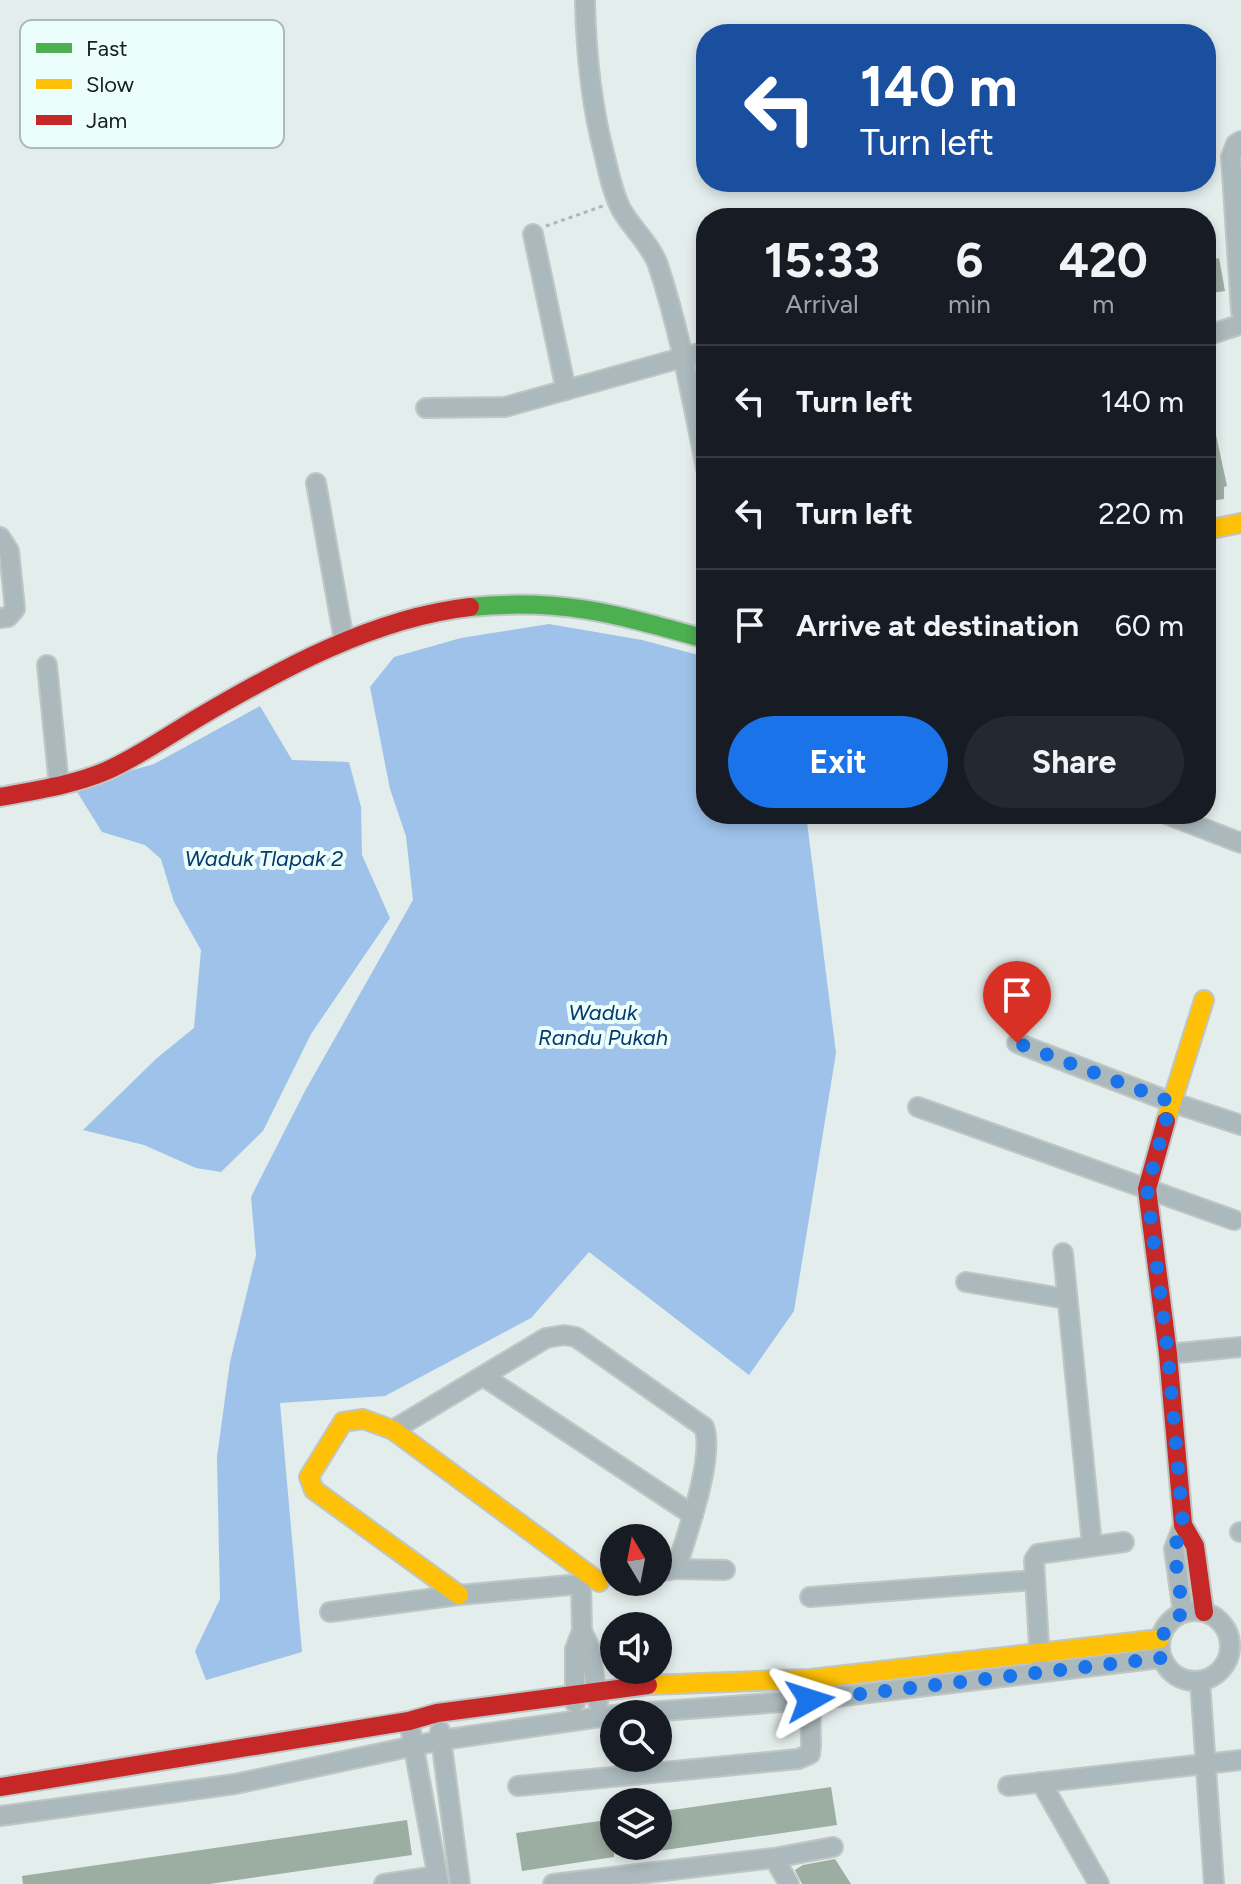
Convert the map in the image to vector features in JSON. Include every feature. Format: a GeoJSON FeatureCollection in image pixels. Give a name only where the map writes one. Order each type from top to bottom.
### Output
{"type":"FeatureCollection","features":[{"type":"Feature","properties":{"kind":"street"},"geometry":{"type":"LineString","coordinates":[[585,0],[586,47],[594,116],[622,211],[649,246],[657,264],[683,358],[696,420]]}},
{"type":"Feature","properties":{"kind":"street"},"geometry":{"type":"LineString","coordinates":[[1241,141],[1236,144],[1231,157],[1241,311]]}},
{"type":"Feature","properties":{"kind":"street"},"geometry":{"type":"LineString","coordinates":[[533,234],[566,390]]}},
{"type":"Feature","properties":{"kind":"street"},"geometry":{"type":"LineString","coordinates":[[1216,333],[1241,322]]}},
{"type":"Feature","properties":{"kind":"street"},"geometry":{"type":"LineString","coordinates":[[426,408],[505,407],[696,354]]}},
{"type":"Feature","properties":{"kind":"street"},"geometry":{"type":"LineString","coordinates":[[316,483],[344,640]]}},
{"type":"Feature","properties":{"kind":"street"},"geometry":{"type":"LineString","coordinates":[[1216,528],[1241,523]]}},
{"type":"Feature","properties":{"kind":"street"},"geometry":{"type":"LineString","coordinates":[[0,618],[8,617],[15,609],[3,546]]}},
{"type":"Feature","properties":{"kind":"street"},"geometry":{"type":"LineString","coordinates":[[0,797],[59,785],[102,773],[130,761],[208,711],[344,640],[431,612],[508,603],[583,606],[696,634]]}},
{"type":"Feature","properties":{"kind":"street"},"geometry":{"type":"LineString","coordinates":[[47,665],[59,785]]}},
{"type":"Feature","properties":{"kind":"street"},"geometry":{"type":"LineString","coordinates":[[1192,824],[1241,843]]}},
{"type":"Feature","properties":{"kind":"street"},"geometry":{"type":"LineString","coordinates":[[1204,1000],[1147,1189],[1168,1354],[1183,1525],[1195,1546],[1204,1612]]}},
{"type":"Feature","properties":{"kind":"street"},"geometry":{"type":"LineString","coordinates":[[1017,1043],[1171,1102],[1241,1125]]}},
{"type":"Feature","properties":{"kind":"street"},"geometry":{"type":"LineString","coordinates":[[918,1107],[1234,1220]]}},
{"type":"Feature","properties":{"kind":"street"},"geometry":{"type":"LineString","coordinates":[[1063,1253],[1092,1545]]}},
{"type":"Feature","properties":{"kind":"street"},"geometry":{"type":"LineString","coordinates":[[966,1282],[1067,1299]]}},
{"type":"Feature","properties":{"kind":"street"},"geometry":{"type":"LineString","coordinates":[[393,1430],[546,1338],[576,1337],[704,1427],[708,1446],[693,1515],[672,1560]]}},
{"type":"Feature","properties":{"kind":"street"},"geometry":{"type":"LineString","coordinates":[[1168,1354],[1241,1347]]}},
{"type":"Feature","properties":{"kind":"street"},"geometry":{"type":"LineString","coordinates":[[483,1376],[693,1515]]}},
{"type":"Feature","properties":{"kind":"street"},"geometry":{"type":"LineString","coordinates":[[459,1595],[314,1490],[309,1477],[343,1422],[365,1418],[393,1430],[598,1582]]}},
{"type":"Feature","properties":{"kind":"street"},"geometry":{"type":"LineString","coordinates":[[1183,1525],[1174,1549],[1183,1613]]}},
{"type":"Feature","properties":{"kind":"street"},"geometry":{"type":"LineString","coordinates":[[1041,1674],[1034,1560],[1038,1554],[1124,1542]]}},
{"type":"Feature","properties":{"kind":"street"},"geometry":{"type":"LineString","coordinates":[[672,1571],[725,1570]]}},
{"type":"Feature","properties":{"kind":"street"},"geometry":{"type":"LineString","coordinates":[[810,1597],[1035,1580]]}},
{"type":"Feature","properties":{"kind":"street"},"geometry":{"type":"LineString","coordinates":[[330,1612],[459,1595],[598,1582]]}},
{"type":"Feature","properties":{"kind":"street"},"geometry":{"type":"LineString","coordinates":[[576,1718],[575,1649],[598,1582]]}},
{"type":"Feature","properties":{"kind":"street"},"geometry":{"type":"LineString","coordinates":[[1204,1612],[1233,1628],[1230,1641],[1235,1654],[1213,1676],[1200,1681],[1184,1680],[1170,1671],[1161,1648],[1169,1622],[1183,1613],[1204,1612]]}},
{"type":"Feature","properties":{"kind":"street"},"geometry":{"type":"LineString","coordinates":[[582,1631],[590,1648],[601,1700]]}},
{"type":"Feature","properties":{"kind":"street"},"geometry":{"type":"LineString","coordinates":[[0,1787],[409,1721],[437,1713],[662,1683],[810,1679],[1039,1651],[1161,1648]]}},
{"type":"Feature","properties":{"kind":"street"},"geometry":{"type":"LineString","coordinates":[[672,1710],[810,1700],[1041,1674],[1161,1648]]}},
{"type":"Feature","properties":{"kind":"street"},"geometry":{"type":"LineString","coordinates":[[518,1786],[798,1759],[810,1754],[810,1679]]}},
{"type":"Feature","properties":{"kind":"street"},"geometry":{"type":"LineString","coordinates":[[1200,1681],[1214,1884]]}},
{"type":"Feature","properties":{"kind":"street"},"geometry":{"type":"LineString","coordinates":[[437,1713],[460,1884]]}},
{"type":"Feature","properties":{"kind":"street"},"geometry":{"type":"LineString","coordinates":[[0,1816],[235,1784],[442,1740],[600,1716]]}},
{"type":"Feature","properties":{"kind":"street"},"geometry":{"type":"LineString","coordinates":[[384,1884],[438,1880],[409,1721]]}},
{"type":"Feature","properties":{"kind":"street"},"geometry":{"type":"LineString","coordinates":[[1008,1786],[1241,1760]]}},
{"type":"Feature","properties":{"kind":"street"},"geometry":{"type":"LineString","coordinates":[[1041,1782],[1099,1884]]}},
{"type":"Feature","properties":{"kind":"street"},"geometry":{"type":"LineString","coordinates":[[556,1884],[657,1878],[833,1847]]}},
{"type":"Feature","properties":{"kind":"street"},"geometry":{"type":"LineString","coordinates":[[774,1858],[789,1884]]}},
{"type":"Feature","properties":{"kind":"path"},"geometry":{"type":"LineString","coordinates":[[533,234],[537,229],[618,201]]}},
{"type":"Feature","properties":{"kind":"water","name":"Waduk Randu Pukah"},"geometry":{"type":"Polygon","coordinates":[[[549,624],[642,640],[696,654],[696,824],[807,824],[836,1053],[794,1311],[749,1375],[589,1252],[531,1318],[385,1396],[280,1403],[302,1652],[206,1680],[195,1651],[220,1599],[217,1457],[230,1362],[256,1255],[251,1197],[305,1091],[413,900],[406,836],[390,789],[370,687],[394,657],[461,638],[549,624]]]}},
{"type":"Feature","properties":{"kind":"water","name":"Waduk Tlapak 2"},"geometry":{"type":"Polygon","coordinates":[[[260,706],[292,760],[349,762],[361,807],[362,855],[390,918],[311,1034],[263,1131],[221,1172],[196,1168],[144,1145],[83,1130],[157,1058],[194,1028],[201,950],[174,902],[161,859],[145,845],[102,832],[74,787],[154,764],[260,706]]]}},
{"type":"Feature","properties":{"kind":"building"},"geometry":{"type":"Polygon","coordinates":[[[1219,258],[1225,291],[1216,292],[1216,259],[1219,258]]]}},
{"type":"Feature","properties":{"kind":"building"},"geometry":{"type":"Polygon","coordinates":[[[1216,435],[1227,486],[1224,487],[1224,499],[1216,500],[1216,435]]]}},
{"type":"Feature","properties":{"kind":"building"},"geometry":{"type":"Polygon","coordinates":[[[831,1787],[837,1825],[672,1849],[672,1810],[831,1787]]]}},
{"type":"Feature","properties":{"kind":"building"},"geometry":{"type":"Polygon","coordinates":[[[407,1820],[412,1855],[209,1884],[23,1884],[22,1876],[407,1820]]]}},
{"type":"Feature","properties":{"kind":"building"},"geometry":{"type":"Polygon","coordinates":[[[600,1821],[600,1859],[522,1871],[516,1833],[600,1821]]]}},
{"type":"Feature","properties":{"kind":"building"},"geometry":{"type":"Polygon","coordinates":[[[835,1859],[851,1884],[802,1884],[795,1870],[803,1865],[835,1859]]]}},
{"type":"Feature","properties":{"kind":"traffic: fast"},"geometry":{"type":"LineString","coordinates":[[470,607],[533,605],[588,610],[696,636]]}},
{"type":"Feature","properties":{"kind":"traffic: slow"},"geometry":{"type":"LineString","coordinates":[[1216,528],[1241,523]]}},
{"type":"Feature","properties":{"kind":"traffic: slow"},"geometry":{"type":"LineString","coordinates":[[1166,1121],[1204,1000]]}},
{"type":"Feature","properties":{"kind":"traffic: slow"},"geometry":{"type":"LineString","coordinates":[[459,1595],[314,1490],[309,1477],[343,1422],[363,1419],[393,1430],[599,1582]]}},
{"type":"Feature","properties":{"kind":"traffic: slow"},"geometry":{"type":"LineString","coordinates":[[648,1685],[810,1679],[1160,1639]]}},
{"type":"Feature","properties":{"kind":"traffic: jam"},"geometry":{"type":"LineString","coordinates":[[0,797],[67,784],[106,771],[260,682],[328,649],[398,622],[470,607]]}},
{"type":"Feature","properties":{"kind":"traffic: jam"},"geometry":{"type":"LineString","coordinates":[[1166,1121],[1147,1189],[1168,1354],[1183,1525],[1195,1546],[1204,1612]]}},
{"type":"Feature","properties":{"kind":"traffic: jam"},"geometry":{"type":"LineString","coordinates":[[0,1787],[409,1721],[437,1713],[648,1685]]}},
{"type":"Feature","properties":{"kind":"route"},"geometry":{"type":"LineString","coordinates":[[810,1700],[1161,1658],[1160,1639],[1169,1622],[1183,1613],[1174,1549],[1183,1525],[1168,1354],[1147,1189],[1171,1102],[1017,1043]]}}]}
